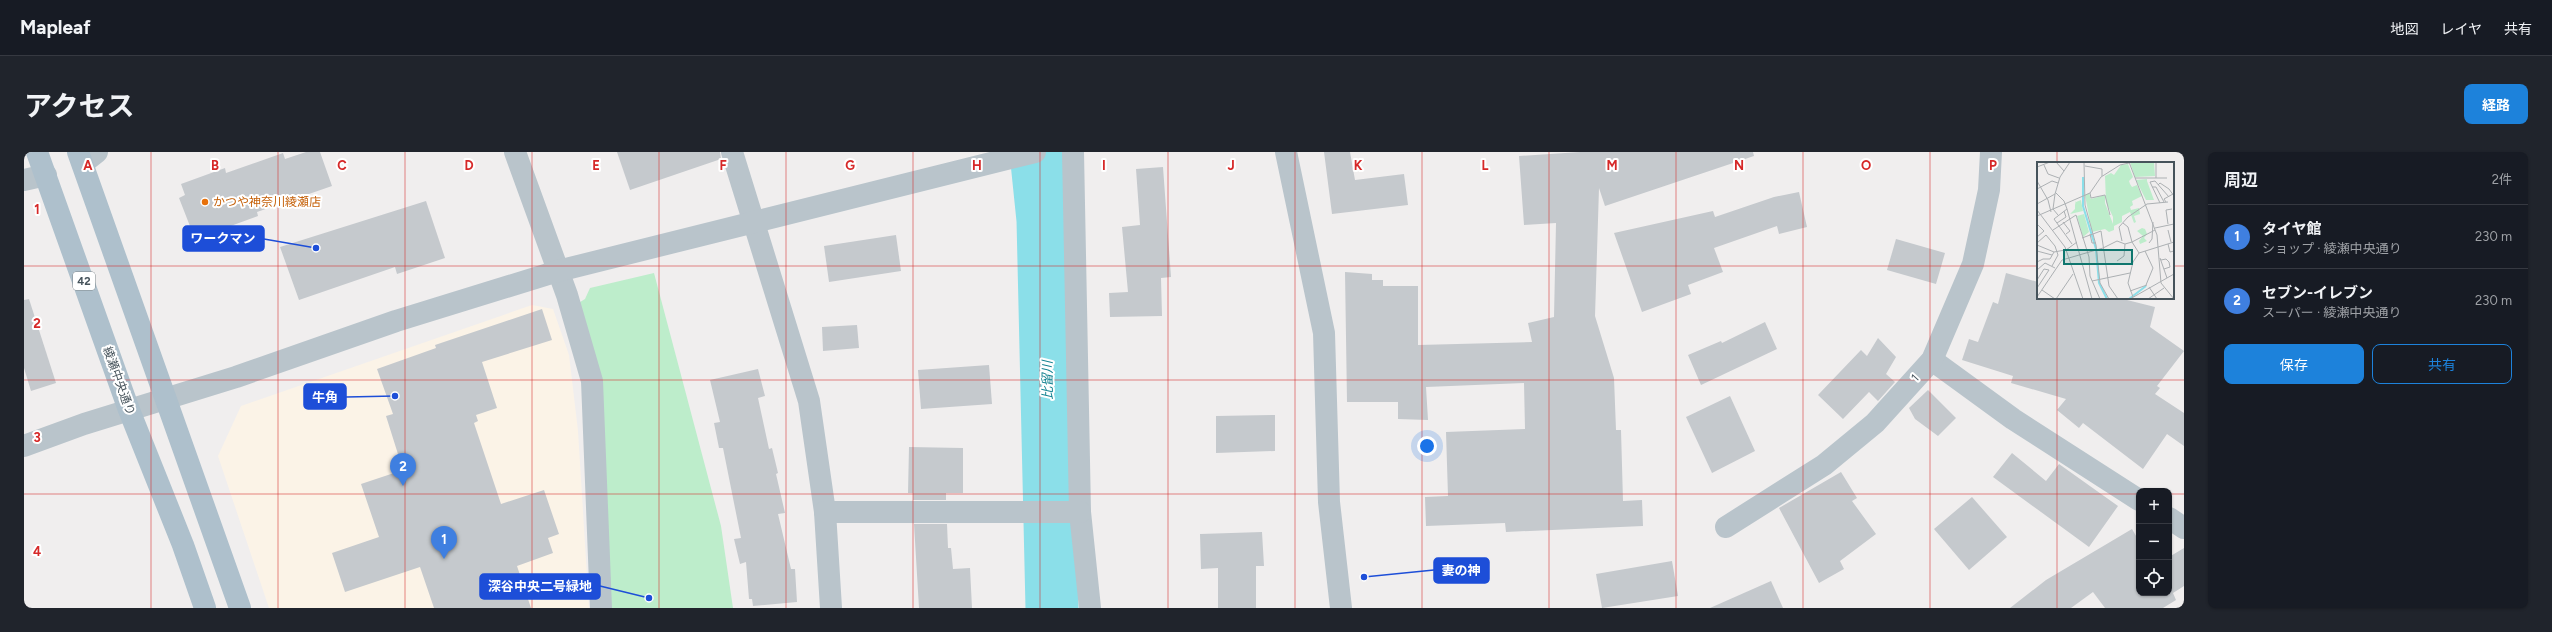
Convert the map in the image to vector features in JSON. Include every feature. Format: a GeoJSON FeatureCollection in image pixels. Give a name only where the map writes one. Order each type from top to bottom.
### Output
{"type":"FeatureCollection","features":[{"type":"Feature","properties":{"kind":"main road","name":"綾瀬中央通り"},"geometry":{"type":"LineString","coordinates":[[37,152],[130,410],[183,545],[204,608]]}},
{"type":"Feature","properties":{"kind":"main road"},"geometry":{"type":"LineString","coordinates":[[86,156],[164,399],[240,608]]}},
{"type":"Feature","properties":{"kind":"street"},"geometry":{"type":"LineString","coordinates":[[516,152],[558,272],[592,381],[596,606]]}},
{"type":"Feature","properties":{"kind":"street"},"geometry":{"type":"LineString","coordinates":[[732,152],[809,401],[825,512],[831,608]]}},
{"type":"Feature","properties":{"kind":"street"},"geometry":{"type":"LineString","coordinates":[[24,446],[130,410],[236,377],[396,321],[558,272],[1034,152]]}},
{"type":"Feature","properties":{"kind":"street"},"geometry":{"type":"LineString","coordinates":[[1074,152],[1072,512],[1090,608]]}},
{"type":"Feature","properties":{"kind":"street"},"geometry":{"type":"LineString","coordinates":[[1286,152],[1324,333],[1329,502],[1341,608]]}},
{"type":"Feature","properties":{"kind":"street","name":"1"},"geometry":{"type":"LineString","coordinates":[[1726,527],[1824,466],[1874,423],[1932,360],[1973,264],[1989,190],[1991,152]]}},
{"type":"Feature","properties":{"kind":"street"},"geometry":{"type":"LineString","coordinates":[[24,180],[46,175]]}},
{"type":"Feature","properties":{"kind":"street"},"geometry":{"type":"LineString","coordinates":[[1932,360],[2013,419],[2136,498]]}},
{"type":"Feature","properties":{"kind":"street"},"geometry":{"type":"LineString","coordinates":[[825,512],[1072,512]]}},
{"type":"Feature","properties":{"kind":"street"},"geometry":{"type":"LineString","coordinates":[[2172,520],[2184,528]]}},
{"type":"Feature","properties":{"kind":"shaded area"},"geometry":{"type":"Polygon","coordinates":[[[532,305],[553,309],[569,355],[578,431],[589,608],[269,608],[218,456],[241,406],[532,305]]]}},
{"type":"Feature","properties":{"kind":"green space"},"geometry":{"type":"Polygon","coordinates":[[[654,273],[721,526],[733,608],[610,608],[577,304],[585,299],[590,288],[654,273]]]}},
{"type":"Feature","properties":{"kind":"building"},"geometry":{"type":"Polygon","coordinates":[[[306,152],[320,152],[332,186],[257,212],[258,216],[195,239],[179,198],[185,195],[181,184],[225,168],[226,173],[283,153],[285,159],[306,152]]]}},
{"type":"Feature","properties":{"kind":"building"},"geometry":{"type":"Polygon","coordinates":[[[617,152],[720,152],[721,159],[630,190],[617,152]]]}},
{"type":"Feature","properties":{"kind":"building"},"geometry":{"type":"Polygon","coordinates":[[[1324,152],[1350,152],[1355,180],[1404,174],[1408,205],[1332,214],[1324,152]]]}},
{"type":"Feature","properties":{"kind":"building"},"geometry":{"type":"Polygon","coordinates":[[[1580,152],[1753,152],[1754,156],[1605,206],[1599,188],[1595,316],[1614,378],[1616,430],[1621,430],[1623,501],[1642,500],[1643,526],[1506,532],[1505,523],[1426,526],[1425,497],[1448,496],[1446,432],[1525,429],[1524,383],[1426,387],[1428,420],[1398,419],[1398,402],[1347,402],[1345,272],[1372,274],[1372,280],[1383,280],[1383,286],[1418,286],[1418,345],[1532,342],[1528,323],[1554,317],[1556,223],[1524,225],[1519,156],[1580,152]]]}},
{"type":"Feature","properties":{"kind":"building"},"geometry":{"type":"Polygon","coordinates":[[[1163,167],[1171,277],[1161,278],[1162,316],[1110,317],[1109,293],[1128,292],[1122,227],[1140,225],[1136,169],[1163,167]]]}},
{"type":"Feature","properties":{"kind":"building"},"geometry":{"type":"Polygon","coordinates":[[[1799,192],[1807,227],[1779,234],[1777,226],[1714,248],[1723,272],[1688,285],[1691,294],[1642,312],[1614,233],[1713,211],[1715,217],[1774,197],[1799,192]]]}},
{"type":"Feature","properties":{"kind":"building"},"geometry":{"type":"Polygon","coordinates":[[[426,201],[445,258],[397,274],[395,267],[299,300],[280,247],[426,201]]]}},
{"type":"Feature","properties":{"kind":"building"},"geometry":{"type":"Polygon","coordinates":[[[896,235],[901,271],[829,282],[824,246],[896,235]]]}},
{"type":"Feature","properties":{"kind":"building"},"geometry":{"type":"Polygon","coordinates":[[[1896,239],[1945,253],[1936,284],[1887,270],[1896,239]]]}},
{"type":"Feature","properties":{"kind":"building"},"geometry":{"type":"Polygon","coordinates":[[[2006,273],[2037,282],[2037,299],[2123,299],[2155,307],[2150,327],[2184,351],[2157,386],[2160,388],[2155,394],[2184,413],[2184,446],[2167,434],[2143,469],[2083,423],[2079,428],[2057,410],[2066,399],[2011,383],[2013,376],[1962,360],[1969,339],[1978,342],[1993,302],[1998,304],[2006,273]]]}},
{"type":"Feature","properties":{"kind":"building"},"geometry":{"type":"Polygon","coordinates":[[[29,299],[56,383],[31,391],[24,368],[24,300],[29,299]]]}},
{"type":"Feature","properties":{"kind":"building"},"geometry":{"type":"Polygon","coordinates":[[[542,309],[552,340],[482,362],[497,408],[476,415],[478,421],[474,423],[501,504],[544,490],[559,534],[548,538],[553,553],[517,566],[531,608],[434,608],[420,567],[345,592],[332,553],[379,537],[361,484],[403,470],[386,416],[393,414],[377,369],[436,348],[435,345],[542,309]]]}},
{"type":"Feature","properties":{"kind":"building"},"geometry":{"type":"Polygon","coordinates":[[[1765,322],[1777,349],[1701,385],[1688,355],[1721,341],[1722,343],[1765,322]]]}},
{"type":"Feature","properties":{"kind":"building"},"geometry":{"type":"Polygon","coordinates":[[[857,325],[859,348],[823,351],[822,327],[857,325]]]}},
{"type":"Feature","properties":{"kind":"building"},"geometry":{"type":"Polygon","coordinates":[[[1878,338],[1896,357],[1886,374],[1895,382],[1878,401],[1869,392],[1843,419],[1818,395],[1861,350],[1867,356],[1878,338]]]}},
{"type":"Feature","properties":{"kind":"building"},"geometry":{"type":"Polygon","coordinates":[[[989,365],[992,404],[921,409],[918,370],[989,365]]]}},
{"type":"Feature","properties":{"kind":"building"},"geometry":{"type":"Polygon","coordinates":[[[758,369],[765,396],[758,398],[769,449],[772,448],[778,473],[776,474],[785,513],[778,514],[791,569],[795,569],[797,602],[753,606],[752,599],[749,599],[746,562],[740,564],[734,539],[741,538],[723,448],[719,448],[714,423],[720,422],[710,380],[758,369]]]}},
{"type":"Feature","properties":{"kind":"building"},"geometry":{"type":"Polygon","coordinates":[[[1928,390],[1956,418],[1938,436],[1915,419],[1909,408],[1928,390]]]}},
{"type":"Feature","properties":{"kind":"building"},"geometry":{"type":"Polygon","coordinates":[[[1730,396],[1755,451],[1712,473],[1686,417],[1730,396]]]}},
{"type":"Feature","properties":{"kind":"building"},"geometry":{"type":"Polygon","coordinates":[[[1275,415],[1275,451],[1216,453],[1216,416],[1275,415]]]}},
{"type":"Feature","properties":{"kind":"building"},"geometry":{"type":"Polygon","coordinates":[[[909,447],[963,448],[963,493],[946,493],[946,500],[913,500],[913,493],[908,493],[909,447]]]}},
{"type":"Feature","properties":{"kind":"building"},"geometry":{"type":"Polygon","coordinates":[[[2012,453],[2046,481],[2059,464],[2118,506],[2089,547],[1993,477],[2012,453]]]}},
{"type":"Feature","properties":{"kind":"building"},"geometry":{"type":"Polygon","coordinates":[[[1841,472],[1857,498],[1852,501],[1876,534],[1840,561],[1844,569],[1819,583],[1779,508],[1841,472]]]}},
{"type":"Feature","properties":{"kind":"building"},"geometry":{"type":"Polygon","coordinates":[[[1972,497],[2007,537],[1969,570],[1934,529],[1972,497]]]}},
{"type":"Feature","properties":{"kind":"building"},"geometry":{"type":"Polygon","coordinates":[[[914,524],[947,524],[948,548],[951,548],[953,569],[970,568],[972,608],[919,608],[914,524]]]}},
{"type":"Feature","properties":{"kind":"building"},"geometry":{"type":"Polygon","coordinates":[[[2132,529],[2136,536],[2136,596],[2172,596],[2172,555],[2184,548],[2184,586],[2173,593],[2176,600],[2163,608],[2105,608],[2093,592],[2071,608],[2010,608],[2046,580],[2132,529]]]}},
{"type":"Feature","properties":{"kind":"building"},"geometry":{"type":"Polygon","coordinates":[[[1262,532],[1264,566],[1256,566],[1256,608],[1218,608],[1218,568],[1201,569],[1200,534],[1262,532]]]}},
{"type":"Feature","properties":{"kind":"building"},"geometry":{"type":"Polygon","coordinates":[[[1672,561],[1678,596],[1602,608],[1596,574],[1672,561]]]}},
{"type":"Feature","properties":{"kind":"building"},"geometry":{"type":"Polygon","coordinates":[[[1771,581],[1783,608],[1710,608],[1771,581]]]}},
{"type":"Feature","properties":{"kind":"waterway","name":"比留川"},"geometry":{"type":"LineString","coordinates":[[1036,152],[1043,220],[1052,608]]}},
{"type":"Feature","properties":{"kind":"place","name":"かつや神奈川綾瀬店"},"geometry":{"type":"Point","coordinates":[205,202]}},
{"type":"Feature","properties":{"kind":"place","name":"ワークマン"},"geometry":{"type":"Point","coordinates":[316,248]}},
{"type":"Feature","properties":{"kind":"place","name":"牛角"},"geometry":{"type":"Point","coordinates":[395,396]}},
{"type":"Feature","properties":{"kind":"place","name":"セブン-イレブン"},"geometry":{"type":"Point","coordinates":[403,486]}},
{"type":"Feature","properties":{"kind":"place","name":"タイヤ館"},"geometry":{"type":"Point","coordinates":[444,559]}},
{"type":"Feature","properties":{"kind":"place","name":"妻の神"},"geometry":{"type":"Point","coordinates":[1364,577]}},
{"type":"Feature","properties":{"kind":"place","name":"深谷中央二号緑地"},"geometry":{"type":"Point","coordinates":[649,598]}}]}
